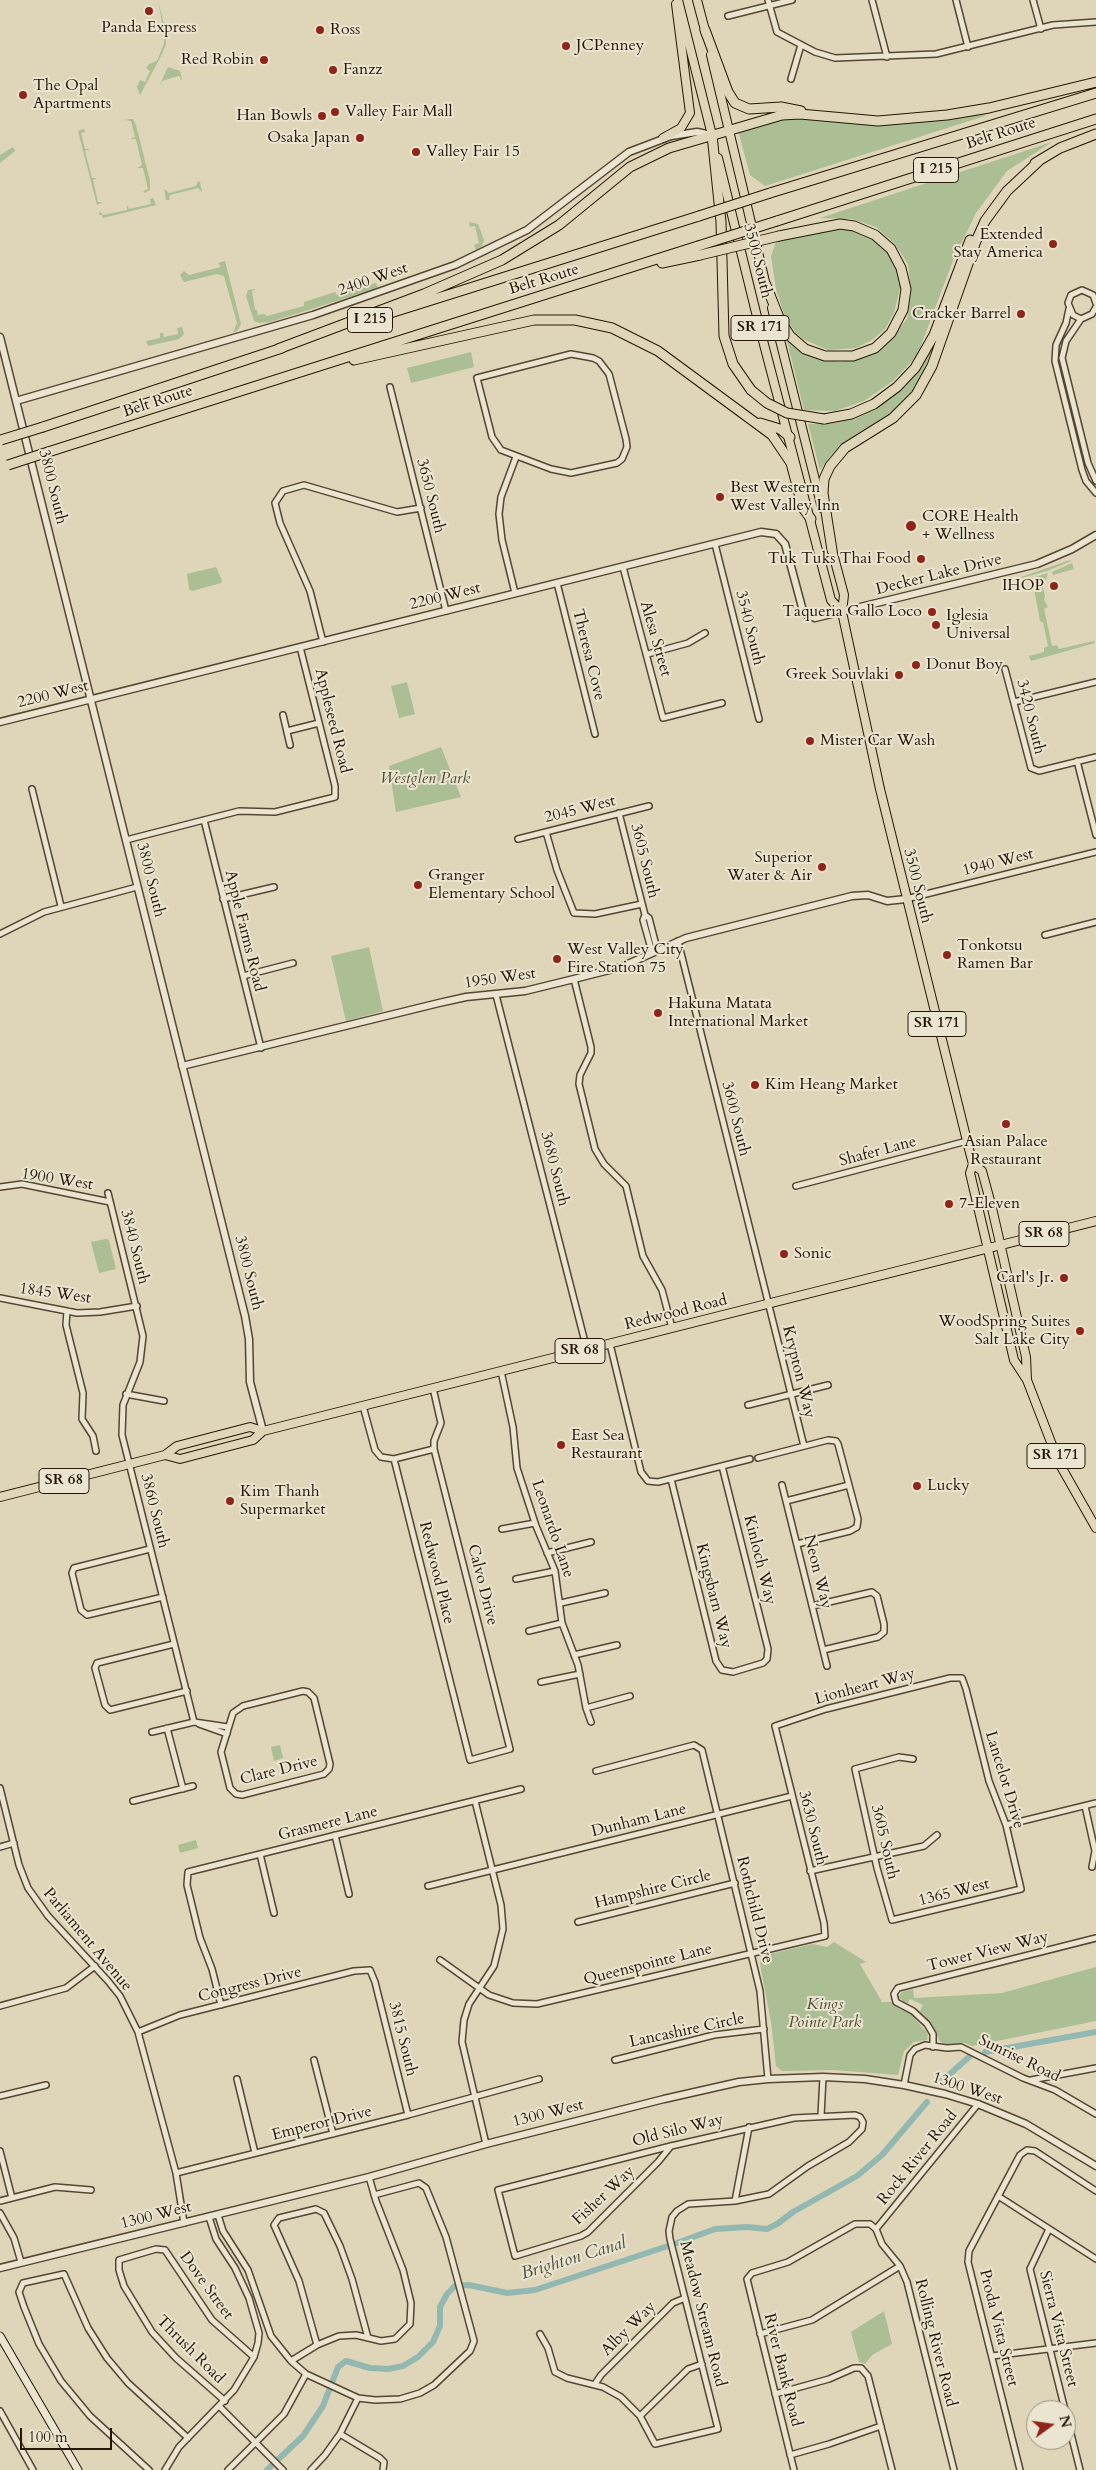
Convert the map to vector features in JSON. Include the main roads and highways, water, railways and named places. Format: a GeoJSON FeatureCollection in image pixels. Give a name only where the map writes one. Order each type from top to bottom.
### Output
{"type":"FeatureCollection","features":[{"type":"Feature","properties":{"kind":"highway"},"geometry":{"type":"LineString","coordinates":[[704,30],[728,92],[735,103],[749,109],[781,107],[811,115]]}},
{"type":"Feature","properties":{"kind":"highway"},"geometry":{"type":"LineString","coordinates":[[278,349],[417,297],[486,268],[552,230],[639,162],[664,150],[773,117],[811,115],[878,121],[947,115],[990,108],[1096,82]]}},
{"type":"Feature","properties":{"kind":"highway","name":"Belt Route"},"geometry":{"type":"LineString","coordinates":[[1,440],[278,349],[770,193],[1096,93]]}},
{"type":"Feature","properties":{"kind":"highway","name":"Belt Route"},"geometry":{"type":"LineString","coordinates":[[4,466],[635,267],[699,250],[777,221],[1096,119]]}},
{"type":"Feature","properties":{"kind":"highway"},"geometry":{"type":"LineString","coordinates":[[712,135],[721,222],[724,336],[733,364],[751,390],[767,403],[787,413],[824,419],[846,415],[867,407],[889,394],[910,375],[934,335],[970,239],[984,213],[1007,185],[1039,161],[1060,148],[1096,134]]}},
{"type":"Feature","properties":{"kind":"highway"},"geometry":{"type":"LineString","coordinates":[[832,550],[823,494],[824,482],[830,466],[850,444],[900,413],[921,388],[932,366],[982,226],[1006,191],[1039,161]]}},
{"type":"Feature","properties":{"kind":"highway"},"geometry":{"type":"LineString","coordinates":[[699,250],[840,224],[854,226],[875,235],[891,249],[902,268],[906,288],[903,310],[891,333],[875,348],[854,356],[826,356],[805,348],[790,336],[780,320],[766,285]]}},
{"type":"Feature","properties":{"kind":"highway"},"geometry":{"type":"LineString","coordinates":[[300,372],[513,324],[545,320],[575,320],[612,328],[643,342],[772,435],[787,454],[803,508],[812,520]]}},
{"type":"Feature","properties":{"kind":"highway"},"geometry":{"type":"LineString","coordinates":[[748,417],[780,429],[790,437]]}},
{"type":"Feature","properties":{"kind":"main road","name":"3500 South"},"geometry":{"type":"LineString","coordinates":[[677,0],[831,600],[842,612]]}},
{"type":"Feature","properties":{"kind":"main road"},"geometry":{"type":"LineString","coordinates":[[663,138],[681,128],[690,112],[678,31],[677,0]]}},
{"type":"Feature","properties":{"kind":"main road","name":"3500 South"},"geometry":{"type":"LineString","coordinates":[[697,0],[844,595],[842,612],[906,899],[973,1164],[970,1173],[1014,1360],[1027,1380],[1059,1463],[1096,1528]]}},
{"type":"Feature","properties":{"kind":"main road","name":"3500 South"},"geometry":{"type":"LineString","coordinates":[[973,1164],[982,1171],[1026,1357],[1027,1380]]}},
{"type":"Feature","properties":{"kind":"main road","name":"Redwood Road"},"geometry":{"type":"LineString","coordinates":[[165,1455],[180,1459],[253,1440],[263,1431],[1096,1221]]}},
{"type":"Feature","properties":{"kind":"main road","name":"Redwood Road"},"geometry":{"type":"LineString","coordinates":[[0,1497],[165,1455],[177,1446],[250,1427],[263,1431]]}},
{"type":"Feature","properties":{"kind":"main road"},"geometry":{"type":"LineString","coordinates":[[0,2336],[78,2470]]}},
{"type":"Feature","properties":{"kind":"waterway","name":"Brighton Canal"},"geometry":{"type":"LineString","coordinates":[[985,2052],[1096,2032]]}},
{"type":"Feature","properties":{"kind":"waterway","name":"Brighton Canal"},"geometry":{"type":"LineString","coordinates":[[941,2082],[970,2056]]}},
{"type":"Feature","properties":{"kind":"waterway","name":"Brighton Canal"},"geometry":{"type":"LineString","coordinates":[[677,2243],[715,2229],[747,2227],[767,2229],[777,2224],[793,2212],[857,2176],[882,2155],[927,2102]]}},
{"type":"Feature","properties":{"kind":"waterway","name":"Brighton Canal"},"geometry":{"type":"LineString","coordinates":[[267,2470],[303,2436],[323,2406],[338,2367],[346,2361],[370,2368],[388,2369],[403,2366],[418,2357],[433,2342],[440,2326],[440,2307],[447,2294],[455,2286],[469,2285],[507,2293],[535,2290],[668,2246]]}},
{"type":"Feature","properties":{"kind":"place","name":"Panda Express"},"geometry":{"type":"Point","coordinates":[149,11]}},
{"type":"Feature","properties":{"kind":"place","name":"Ross"},"geometry":{"type":"Point","coordinates":[320,30]}},
{"type":"Feature","properties":{"kind":"place","name":"JCPenney"},"geometry":{"type":"Point","coordinates":[566,46]}},
{"type":"Feature","properties":{"kind":"place","name":"Red Robin"},"geometry":{"type":"Point","coordinates":[264,60]}},
{"type":"Feature","properties":{"kind":"place","name":"Fanzz"},"geometry":{"type":"Point","coordinates":[333,70]}},
{"type":"Feature","properties":{"kind":"place","name":"The Opal Apartments"},"geometry":{"type":"Point","coordinates":[23,95]}},
{"type":"Feature","properties":{"kind":"place","name":"Valley Fair Mall"},"geometry":{"type":"Point","coordinates":[335,112]}},
{"type":"Feature","properties":{"kind":"place","name":"Han Bowls"},"geometry":{"type":"Point","coordinates":[322,116]}},
{"type":"Feature","properties":{"kind":"place","name":"Osaka Japan"},"geometry":{"type":"Point","coordinates":[360,138]}},
{"type":"Feature","properties":{"kind":"place","name":"Valley Fair 15"},"geometry":{"type":"Point","coordinates":[416,152]}},
{"type":"Feature","properties":{"kind":"place","name":"Extended Stay America"},"geometry":{"type":"Point","coordinates":[1053,244]}},
{"type":"Feature","properties":{"kind":"place","name":"Cracker Barrel"},"geometry":{"type":"Point","coordinates":[1021,314]}},
{"type":"Feature","properties":{"kind":"place","name":"Best Western West Valley Inn"},"geometry":{"type":"Point","coordinates":[720,497]}},
{"type":"Feature","properties":{"kind":"place","name":"CORE Health + Wellness"},"geometry":{"type":"Point","coordinates":[911,526]}},
{"type":"Feature","properties":{"kind":"place","name":"Tuk Tuks Thai Food"},"geometry":{"type":"Point","coordinates":[921,559]}},
{"type":"Feature","properties":{"kind":"place","name":"IHOP"},"geometry":{"type":"Point","coordinates":[1054,586]}},
{"type":"Feature","properties":{"kind":"place","name":"Taqueria Gallo Loco"},"geometry":{"type":"Point","coordinates":[932,612]}},
{"type":"Feature","properties":{"kind":"place","name":"Iglesia Universal"},"geometry":{"type":"Point","coordinates":[936,625]}},
{"type":"Feature","properties":{"kind":"place","name":"Donut Boy"},"geometry":{"type":"Point","coordinates":[916,665]}},
{"type":"Feature","properties":{"kind":"place","name":"Greek Souvlaki"},"geometry":{"type":"Point","coordinates":[899,675]}},
{"type":"Feature","properties":{"kind":"place","name":"Mister Car Wash"},"geometry":{"type":"Point","coordinates":[810,741]}},
{"type":"Feature","properties":{"kind":"place","name":"Superior Water & Air"},"geometry":{"type":"Point","coordinates":[822,867]}},
{"type":"Feature","properties":{"kind":"place","name":"Granger Elementary School"},"geometry":{"type":"Point","coordinates":[418,885]}},
{"type":"Feature","properties":{"kind":"place","name":"Tonkotsu Ramen Bar"},"geometry":{"type":"Point","coordinates":[947,955]}},
{"type":"Feature","properties":{"kind":"place","name":"West Valley City Fire Station 75"},"geometry":{"type":"Point","coordinates":[557,959]}},
{"type":"Feature","properties":{"kind":"place","name":"Hakuna Matata International Market"},"geometry":{"type":"Point","coordinates":[658,1013]}},
{"type":"Feature","properties":{"kind":"place","name":"Kim Heang Market"},"geometry":{"type":"Point","coordinates":[755,1085]}},
{"type":"Feature","properties":{"kind":"place","name":"Asian Palace Restaurant"},"geometry":{"type":"Point","coordinates":[1006,1124]}},
{"type":"Feature","properties":{"kind":"place","name":"7-Eleven"},"geometry":{"type":"Point","coordinates":[949,1204]}},
{"type":"Feature","properties":{"kind":"place","name":"Sonic"},"geometry":{"type":"Point","coordinates":[784,1254]}},
{"type":"Feature","properties":{"kind":"place","name":"Carl's Jr."},"geometry":{"type":"Point","coordinates":[1064,1278]}},
{"type":"Feature","properties":{"kind":"place","name":"WoodSpring Suites Salt Lake City"},"geometry":{"type":"Point","coordinates":[1080,1331]}},
{"type":"Feature","properties":{"kind":"place","name":"East Sea Restaurant"},"geometry":{"type":"Point","coordinates":[561,1445]}},
{"type":"Feature","properties":{"kind":"place","name":"Lucky"},"geometry":{"type":"Point","coordinates":[917,1486]}},
{"type":"Feature","properties":{"kind":"place","name":"Kim Thanh Supermarket"},"geometry":{"type":"Point","coordinates":[230,1501]}},
{"type":"Feature","properties":{"kind":"park label","name":"Westglen Park"},"geometry":{"type":"Point","coordinates":[425,779]}},
{"type":"Feature","properties":{"kind":"park label","name":"Kings Pointe Park"},"geometry":{"type":"Point","coordinates":[825,2014]}}]}
